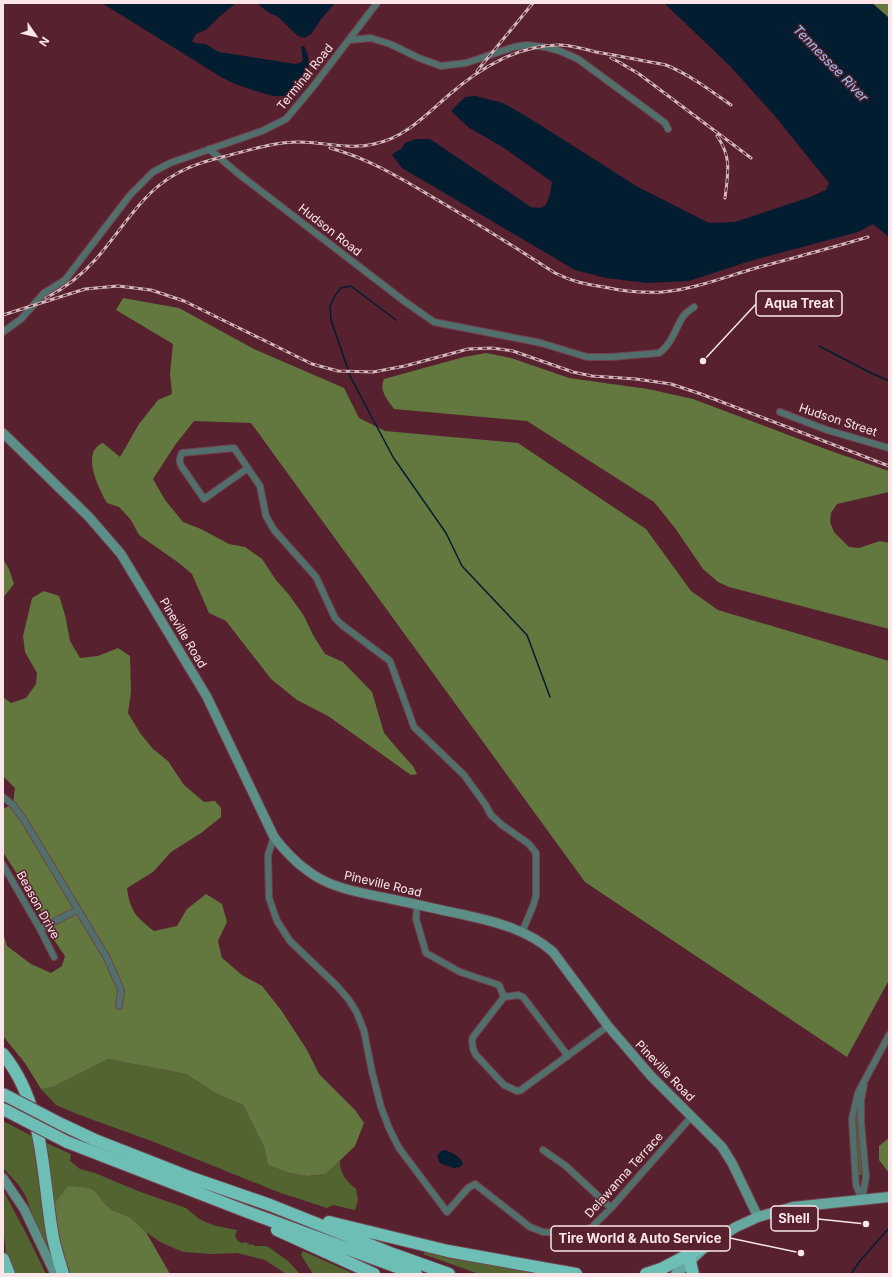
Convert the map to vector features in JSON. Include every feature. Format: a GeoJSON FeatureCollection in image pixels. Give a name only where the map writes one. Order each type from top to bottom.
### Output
{"type":"FeatureCollection","features":[{"type":"Feature","properties":{"kind":"highway"},"geometry":{"type":"LineString","coordinates":[[3,1054],[21,1081],[30,1102],[36,1122],[52,1234],[63,1274]]}},
{"type":"Feature","properties":{"kind":"highway"},"geometry":{"type":"LineString","coordinates":[[3,1094],[60,1124],[95,1140],[449,1274]]}},
{"type":"Feature","properties":{"kind":"highway"},"geometry":{"type":"LineString","coordinates":[[3,1109],[67,1142],[245,1211],[416,1274]]}},
{"type":"Feature","properties":{"kind":"highway"},"geometry":{"type":"LineString","coordinates":[[270,1205],[418,1244],[471,1256],[576,1274]]}},
{"type":"Feature","properties":{"kind":"highway"},"geometry":{"type":"LineString","coordinates":[[245,1211],[285,1234],[374,1274]]}},
{"type":"Feature","properties":{"kind":"highway"},"geometry":{"type":"LineString","coordinates":[[646,1274],[661,1269],[707,1245]]}},
{"type":"Feature","properties":{"kind":"highway"},"geometry":{"type":"LineString","coordinates":[[3,1259],[9,1274]]}},
{"type":"Feature","properties":{"kind":"highway"},"geometry":{"type":"LineString","coordinates":[[690,1261],[693,1274]]}},
{"type":"Feature","properties":{"kind":"highway"},"geometry":{"type":"LineString","coordinates":[[542,1268],[568,1274]]}},
{"type":"Feature","properties":{"kind":"main road","name":"Pineville Road"},"geometry":{"type":"LineString","coordinates":[[3,433],[89,517],[121,554],[207,697],[274,837],[285,851],[309,872],[333,884],[356,892],[496,921],[522,932],[544,944],[553,952],[608,1026],[651,1076],[722,1147],[732,1163],[758,1217]]}},
{"type":"Feature","properties":{"kind":"main road"},"geometry":{"type":"LineString","coordinates":[[3,1178],[24,1209],[55,1274]]}},
{"type":"Feature","properties":{"kind":"main road"},"geometry":{"type":"LineString","coordinates":[[676,1274],[707,1245],[736,1227],[758,1217],[794,1207],[889,1198]]}},
{"type":"Feature","properties":{"kind":"street","name":"Terminal Road"},"geometry":{"type":"LineString","coordinates":[[209,149],[262,131],[286,119],[378,3]]}},
{"type":"Feature","properties":{"kind":"street"},"geometry":{"type":"LineString","coordinates":[[349,40],[371,38],[390,44],[440,66],[466,63],[514,47],[527,45],[560,51],[578,59],[665,123],[668,129]]}},
{"type":"Feature","properties":{"kind":"street"},"geometry":{"type":"LineString","coordinates":[[3,332],[21,319],[44,293],[65,280],[130,194],[153,172],[170,163],[209,149]]}},
{"type":"Feature","properties":{"kind":"street","name":"Hudson Road"},"geometry":{"type":"LineString","coordinates":[[209,149],[240,175],[404,301],[434,322],[541,343],[587,357],[611,357],[659,353],[664,349],[675,333],[683,316],[694,306]]}},
{"type":"Feature","properties":{"kind":"street","name":"Hudson Street"},"geometry":{"type":"LineString","coordinates":[[780,412],[827,430],[889,448]]}},
{"type":"Feature","properties":{"kind":"street"},"geometry":{"type":"LineString","coordinates":[[248,468],[204,500],[179,462],[182,453],[234,448],[248,468],[260,486],[266,516],[316,577],[335,618],[342,625],[390,661],[414,727],[464,775],[486,804],[491,815],[502,825],[529,844],[536,853],[536,896],[522,932]]}},
{"type":"Feature","properties":{"kind":"street"},"geometry":{"type":"LineString","coordinates":[[3,797],[13,805],[24,820],[106,958],[121,990],[119,1006]]}},
{"type":"Feature","properties":{"kind":"street","name":"Delawanna Terrace"},"geometry":{"type":"LineString","coordinates":[[274,837],[268,855],[269,898],[277,921],[290,941],[337,986],[349,1000],[357,1013],[364,1031],[380,1107],[389,1128],[399,1148],[447,1212],[468,1188],[475,1184],[530,1228],[543,1232],[568,1233],[583,1231],[592,1227],[611,1208],[692,1116]]}},
{"type":"Feature","properties":{"kind":"street","name":"Beason Drive"},"geometry":{"type":"LineString","coordinates":[[3,865],[40,929],[54,957]]}},
{"type":"Feature","properties":{"kind":"street"},"geometry":{"type":"LineString","coordinates":[[418,905],[416,919],[426,953],[460,972],[499,985],[504,997]]}},
{"type":"Feature","properties":{"kind":"street"},"geometry":{"type":"LineString","coordinates":[[40,929],[77,910]]}},
{"type":"Feature","properties":{"kind":"street"},"geometry":{"type":"LineString","coordinates":[[568,1056],[523,997],[518,995],[504,997],[480,1027],[472,1040],[473,1049],[476,1055],[504,1085],[516,1090],[521,1090],[568,1056],[608,1026]]}},
{"type":"Feature","properties":{"kind":"street"},"geometry":{"type":"LineString","coordinates":[[862,1200],[856,1184],[852,1119],[858,1093],[889,1035]]}},
{"type":"Feature","properties":{"kind":"street"},"geometry":{"type":"LineString","coordinates":[[862,1200],[866,1177],[861,1100],[865,1078]]}},
{"type":"Feature","properties":{"kind":"street"},"geometry":{"type":"LineString","coordinates":[[542,1150],[566,1166],[611,1208]]}},
{"type":"Feature","properties":{"kind":"green space"},"geometry":{"type":"Polygon","coordinates":[[[872,3],[889,3],[889,18],[872,3]]]}},
{"type":"Feature","properties":{"kind":"green space"},"geometry":{"type":"Polygon","coordinates":[[[123,298],[179,308],[254,349],[344,388],[359,418],[385,431],[518,443],[646,529],[691,591],[718,610],[889,661],[889,980],[847,1057],[585,882],[251,423],[194,421],[175,445],[153,479],[165,500],[183,522],[201,529],[229,544],[245,547],[262,559],[304,616],[313,635],[325,654],[343,662],[372,692],[384,733],[413,766],[417,774],[411,775],[328,716],[297,700],[271,679],[226,621],[209,613],[192,574],[139,535],[131,520],[119,507],[107,503],[96,480],[92,462],[93,454],[96,448],[103,443],[120,457],[139,424],[158,400],[172,394],[170,374],[173,344],[116,310],[123,298]]]}},
{"type":"Feature","properties":{"kind":"green space"},"geometry":{"type":"Polygon","coordinates":[[[486,353],[511,358],[569,378],[648,389],[693,399],[828,450],[889,471],[889,492],[837,504],[831,513],[830,522],[834,532],[849,547],[859,548],[880,541],[889,543],[889,629],[729,587],[718,582],[703,569],[675,528],[654,502],[527,421],[394,409],[384,395],[382,387],[384,379],[464,357],[486,353]]]}},
{"type":"Feature","properties":{"kind":"green space"},"geometry":{"type":"Polygon","coordinates":[[[3,559],[9,569],[14,584],[3,598],[3,559]]]}},
{"type":"Feature","properties":{"kind":"green space"},"geometry":{"type":"Polygon","coordinates":[[[44,591],[59,596],[65,615],[70,641],[80,658],[98,656],[118,648],[130,656],[131,692],[128,713],[140,733],[153,749],[168,761],[184,785],[204,802],[215,801],[221,808],[221,817],[201,833],[171,852],[153,872],[127,888],[128,896],[135,913],[154,931],[177,926],[187,909],[206,894],[222,904],[227,922],[218,941],[222,958],[242,975],[262,986],[281,1010],[307,1050],[319,1074],[355,1110],[364,1123],[355,1146],[326,1174],[308,1176],[289,1173],[268,1165],[264,1147],[243,1105],[217,1094],[186,1074],[108,1059],[53,1087],[41,1089],[25,1063],[3,1036],[3,933],[7,946],[31,964],[51,973],[62,966],[65,956],[54,940],[43,915],[3,852],[3,809],[13,804],[15,788],[3,776],[3,697],[11,703],[26,698],[36,684],[37,673],[25,652],[23,636],[32,598],[44,591]]]}},
{"type":"Feature","properties":{"kind":"green space"},"geometry":{"type":"Polygon","coordinates":[[[108,1059],[186,1074],[217,1094],[243,1105],[264,1147],[268,1165],[289,1173],[308,1176],[326,1174],[340,1161],[341,1170],[344,1177],[356,1189],[358,1200],[355,1210],[333,1205],[327,1208],[278,1192],[154,1142],[56,1105],[41,1089],[53,1087],[108,1059]]]}},
{"type":"Feature","properties":{"kind":"green space"},"geometry":{"type":"Polygon","coordinates":[[[855,1113],[858,1114],[862,1175],[858,1175],[854,1128],[855,1113]]]}},
{"type":"Feature","properties":{"kind":"green space"},"geometry":{"type":"Polygon","coordinates":[[[3,1121],[34,1137],[50,1250],[35,1222],[26,1197],[18,1184],[3,1168],[3,1121]]]}},
{"type":"Feature","properties":{"kind":"green space"},"geometry":{"type":"Polygon","coordinates":[[[889,1138],[889,1173],[879,1160],[879,1146],[889,1138]]]}},
{"type":"Feature","properties":{"kind":"green space"},"geometry":{"type":"Polygon","coordinates":[[[42,1141],[71,1154],[70,1161],[80,1169],[95,1173],[138,1191],[186,1208],[205,1222],[216,1226],[237,1230],[235,1236],[241,1243],[246,1242],[250,1245],[266,1246],[270,1248],[288,1261],[300,1274],[286,1274],[265,1260],[237,1253],[211,1254],[184,1252],[176,1249],[160,1242],[146,1232],[130,1217],[112,1210],[104,1203],[95,1191],[53,1206],[42,1141]]]}},
{"type":"Feature","properties":{"kind":"green space"},"geometry":{"type":"Polygon","coordinates":[[[68,1186],[87,1188],[95,1191],[104,1203],[112,1210],[130,1217],[146,1232],[170,1274],[69,1274],[53,1206],[68,1186]]]}},
{"type":"Feature","properties":{"kind":"green space"},"geometry":{"type":"Polygon","coordinates":[[[3,1190],[46,1274],[16,1274],[6,1253],[3,1228],[3,1190]]]}},
{"type":"Feature","properties":{"kind":"green space"},"geometry":{"type":"Polygon","coordinates":[[[303,1251],[354,1274],[313,1274],[301,1255],[303,1251]]]}},
{"type":"Feature","properties":{"kind":"green space"},"geometry":{"type":"Polygon","coordinates":[[[426,1252],[540,1274],[479,1274],[423,1254],[426,1252]]]}},
{"type":"Feature","properties":{"kind":"water"},"geometry":{"type":"Polygon","coordinates":[[[102,3],[236,3],[206,30],[196,34],[192,41],[195,43],[205,44],[219,52],[295,64],[300,63],[303,60],[301,46],[304,46],[308,54],[308,71],[304,79],[293,92],[287,95],[269,95],[245,88],[221,77],[102,3]]]}},
{"type":"Feature","properties":{"kind":"water"},"geometry":{"type":"Polygon","coordinates":[[[256,3],[335,3],[311,34],[304,38],[298,36],[277,16],[271,14],[256,3]]]}},
{"type":"Feature","properties":{"kind":"water","name":"Tennessee River"},"geometry":{"type":"Polygon","coordinates":[[[664,3],[872,3],[889,18],[889,237],[873,224],[858,232],[750,261],[689,281],[647,283],[606,278],[575,270],[402,168],[392,155],[401,149],[405,143],[416,139],[430,139],[531,207],[540,208],[546,205],[552,182],[504,148],[468,127],[451,111],[465,97],[475,96],[503,103],[638,187],[709,223],[735,222],[810,197],[826,190],[829,183],[774,115],[729,65],[664,3]]]}},
{"type":"Feature","properties":{"kind":"water"},"geometry":{"type":"Polygon","coordinates":[[[444,1150],[455,1155],[463,1164],[460,1167],[453,1168],[440,1163],[437,1156],[444,1150]]]}},
{"type":"Feature","properties":{"kind":"waterway"},"geometry":{"type":"LineString","coordinates":[[396,320],[351,286],[341,288],[330,306],[331,320],[351,378],[393,457],[446,533],[462,566],[527,635],[550,697]]}},
{"type":"Feature","properties":{"kind":"waterway"},"geometry":{"type":"LineString","coordinates":[[819,346],[889,381]]}},
{"type":"Feature","properties":{"kind":"waterway"},"geometry":{"type":"LineString","coordinates":[[851,1274],[859,1262],[889,1228]]}},
{"type":"Feature","properties":{"kind":"railway"},"geometry":{"type":"LineString","coordinates":[[477,71],[533,3]]}},
{"type":"Feature","properties":{"kind":"railway"},"geometry":{"type":"LineString","coordinates":[[46,298],[79,276],[96,259],[152,191],[176,174],[209,161],[256,148],[281,143],[308,142],[365,146],[385,141],[406,131],[474,75],[501,59],[516,53],[546,46],[565,45],[666,65],[692,78],[731,105]]}},
{"type":"Feature","properties":{"kind":"railway"},"geometry":{"type":"LineString","coordinates":[[611,58],[639,74],[751,158]]}},
{"type":"Feature","properties":{"kind":"railway"},"geometry":{"type":"LineString","coordinates":[[717,136],[722,144],[727,158],[728,173],[725,198]]}},
{"type":"Feature","properties":{"kind":"railway"},"geometry":{"type":"LineString","coordinates":[[330,148],[357,157],[393,174],[445,204],[555,273],[579,282],[618,290],[662,292],[686,288],[868,237]]}},
{"type":"Feature","properties":{"kind":"railway"},"geometry":{"type":"LineString","coordinates":[[3,315],[85,289],[118,286],[151,290],[184,301],[312,364],[338,371],[373,372],[405,366],[468,349],[492,348],[513,351],[573,372],[592,376],[636,379],[671,384],[701,394],[889,466]]}},
{"type":"Feature","properties":{"kind":"place","name":"Aqua Treat"},"geometry":{"type":"Point","coordinates":[703,361]}},
{"type":"Feature","properties":{"kind":"place","name":"Shell"},"geometry":{"type":"Point","coordinates":[866,1224]}},
{"type":"Feature","properties":{"kind":"place","name":"Tire World & Auto Service"},"geometry":{"type":"Point","coordinates":[801,1253]}}]}
